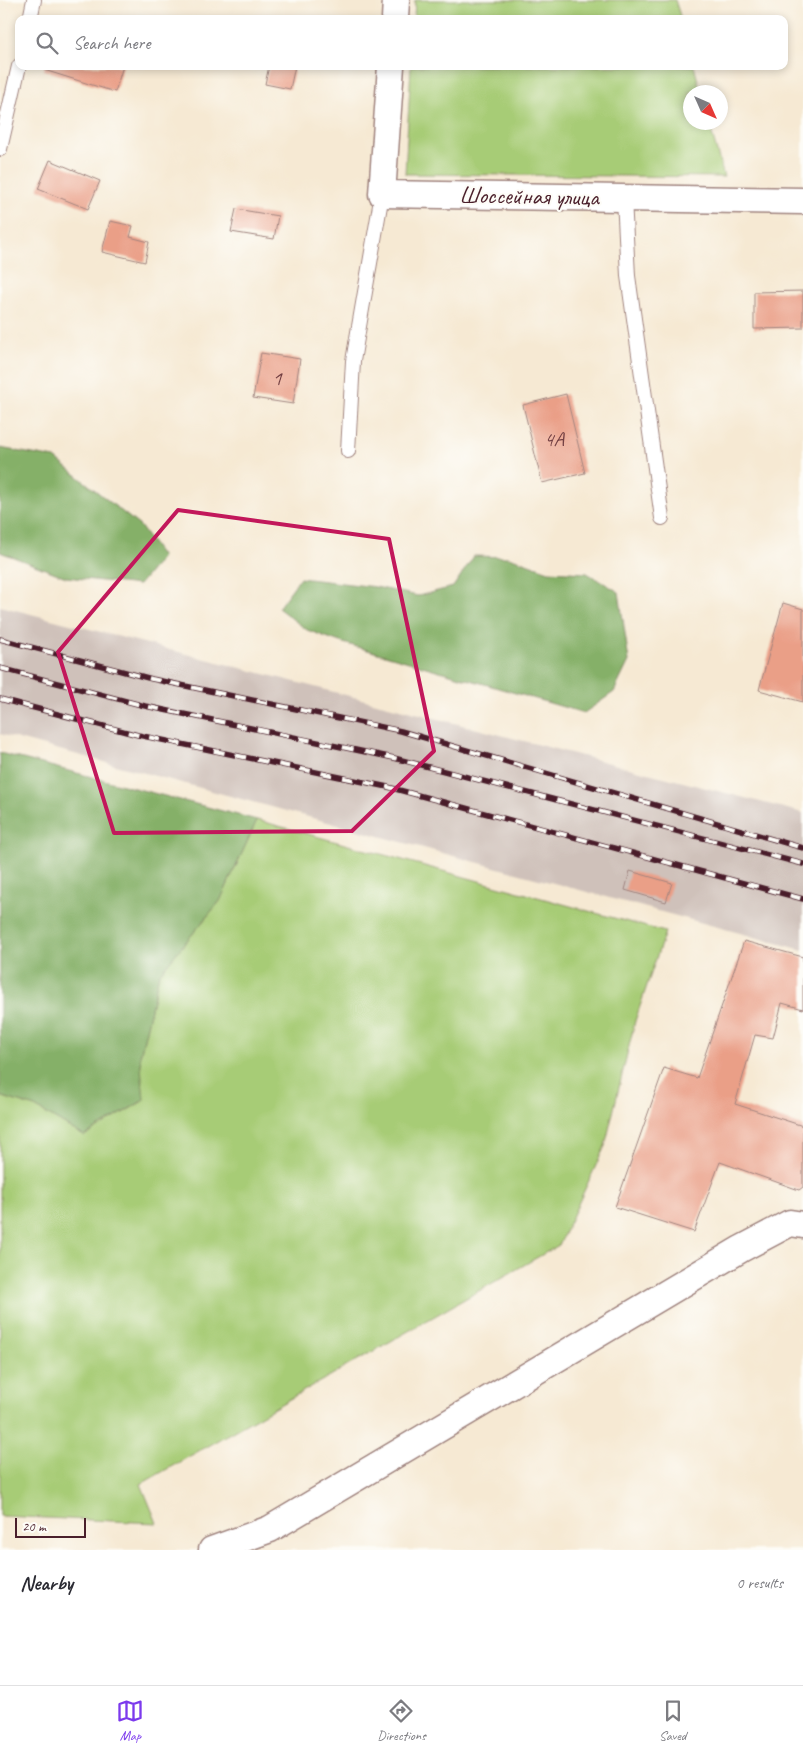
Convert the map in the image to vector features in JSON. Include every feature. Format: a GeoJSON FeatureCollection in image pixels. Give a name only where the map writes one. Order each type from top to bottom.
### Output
{"type":"FeatureCollection","features":[{"type":"Feature","properties":{"kind":"street"},"geometry":{"type":"LineString","coordinates":[[395,15],[396,0]]}},
{"type":"Feature","properties":{"kind":"street"},"geometry":{"type":"LineString","coordinates":[[382,194],[392,70]]}},
{"type":"Feature","properties":{"kind":"street","name":"Шоссейная улица"},"geometry":{"type":"LineString","coordinates":[[382,194],[803,202]]}},
{"type":"Feature","properties":{"kind":"street"},"geometry":{"type":"LineString","coordinates":[[212,1550],[270,1529],[741,1249],[799,1221]]}},
{"type":"Feature","properties":{"kind":"lane"},"geometry":{"type":"LineString","coordinates":[[31,15],[34,0]]}},
{"type":"Feature","properties":{"kind":"lane"},"geometry":{"type":"LineString","coordinates":[[0,149],[18,70]]}},
{"type":"Feature","properties":{"kind":"lane"},"geometry":{"type":"LineString","coordinates":[[348,451],[353,361],[382,194]]}},
{"type":"Feature","properties":{"kind":"lane"},"geometry":{"type":"LineString","coordinates":[[624,198],[628,276],[662,518]]}},
{"type":"Feature","properties":{"kind":"highlighted area"},"geometry":{"type":"Polygon","coordinates":[[[178,510],[389,539],[434,751],[352,831],[114,833],[58,652],[178,510]]]}},
{"type":"Feature","properties":{"kind":"shaded area"},"geometry":{"type":"Polygon","coordinates":[[[0,606],[803,813],[803,950],[0,734],[0,606]]]}},
{"type":"Feature","properties":{"kind":"green space"},"geometry":{"type":"Polygon","coordinates":[[[415,0],[675,0],[680,15],[414,15],[415,0]]]}},
{"type":"Feature","properties":{"kind":"green space"},"geometry":{"type":"Polygon","coordinates":[[[411,70],[695,70],[699,85],[683,85],[683,130],[711,130],[724,177],[405,174],[411,70]]]}},
{"type":"Feature","properties":{"kind":"green space"},"geometry":{"type":"Polygon","coordinates":[[[0,448],[55,458],[140,526],[162,557],[139,585],[66,577],[0,552],[0,448]]]}},
{"type":"Feature","properties":{"kind":"green space"},"geometry":{"type":"Polygon","coordinates":[[[474,556],[509,557],[549,571],[587,573],[619,592],[629,661],[614,692],[584,713],[340,642],[307,630],[278,608],[300,578],[376,587],[418,596],[453,587],[474,556]]]}},
{"type":"Feature","properties":{"kind":"green space"},"geometry":{"type":"Polygon","coordinates":[[[0,753],[257,820],[220,901],[159,974],[140,1056],[144,1100],[84,1136],[35,1107],[0,1096],[0,753]]]}},
{"type":"Feature","properties":{"kind":"green space"},"geometry":{"type":"Polygon","coordinates":[[[257,820],[665,932],[635,1021],[605,1146],[559,1245],[141,1484],[157,1523],[0,1516],[0,1096],[35,1107],[84,1136],[143,1101],[140,1056],[159,974],[220,901],[257,820]]]}},
{"type":"Feature","properties":{"kind":"building"},"geometry":{"type":"Polygon","coordinates":[[[44,70],[122,70],[115,92],[44,70]]]}},
{"type":"Feature","properties":{"kind":"building"},"geometry":{"type":"Polygon","coordinates":[[[268,70],[294,70],[290,89],[265,84],[268,70]]]}},
{"type":"Feature","properties":{"kind":"building"},"geometry":{"type":"Polygon","coordinates":[[[50,160],[100,181],[88,209],[38,189],[50,160]]]}},
{"type":"Feature","properties":{"kind":"building"},"geometry":{"type":"Polygon","coordinates":[[[236,209],[278,216],[274,239],[231,232],[236,209]]]}},
{"type":"Feature","properties":{"kind":"building"},"geometry":{"type":"Polygon","coordinates":[[[110,221],[133,226],[130,237],[149,242],[145,262],[102,252],[110,221]]]}},
{"type":"Feature","properties":{"kind":"building"},"geometry":{"type":"Polygon","coordinates":[[[803,291],[803,328],[754,329],[754,292],[803,291]]]}},
{"type":"Feature","properties":{"kind":"building"},"geometry":{"type":"Polygon","coordinates":[[[261,353],[300,359],[293,404],[253,398],[261,353]]]}},
{"type":"Feature","properties":{"kind":"building"},"geometry":{"type":"Polygon","coordinates":[[[566,394],[585,473],[542,483],[523,405],[566,394]]]}},
{"type":"Feature","properties":{"kind":"building"},"geometry":{"type":"Polygon","coordinates":[[[783,603],[803,609],[803,702],[759,690],[783,603]]]}},
{"type":"Feature","properties":{"kind":"building"},"geometry":{"type":"Polygon","coordinates":[[[630,871],[672,883],[666,902],[625,890],[630,871]]]}},
{"type":"Feature","properties":{"kind":"building"},"geometry":{"type":"Polygon","coordinates":[[[744,941],[803,957],[803,1009],[782,1003],[773,1038],[755,1035],[735,1104],[803,1126],[803,1187],[799,1190],[720,1162],[694,1232],[615,1207],[664,1068],[697,1078],[744,941]]]}},
{"type":"Feature","properties":{"kind":"railway"},"geometry":{"type":"LineString","coordinates":[[0,639],[152,679],[401,731],[803,848]]}},
{"type":"Feature","properties":{"kind":"railway"},"geometry":{"type":"LineString","coordinates":[[0,668],[145,706],[394,758],[803,864]]}},
{"type":"Feature","properties":{"kind":"railway"},"geometry":{"type":"LineString","coordinates":[[0,699],[138,735],[388,787],[803,899]]}}]}
